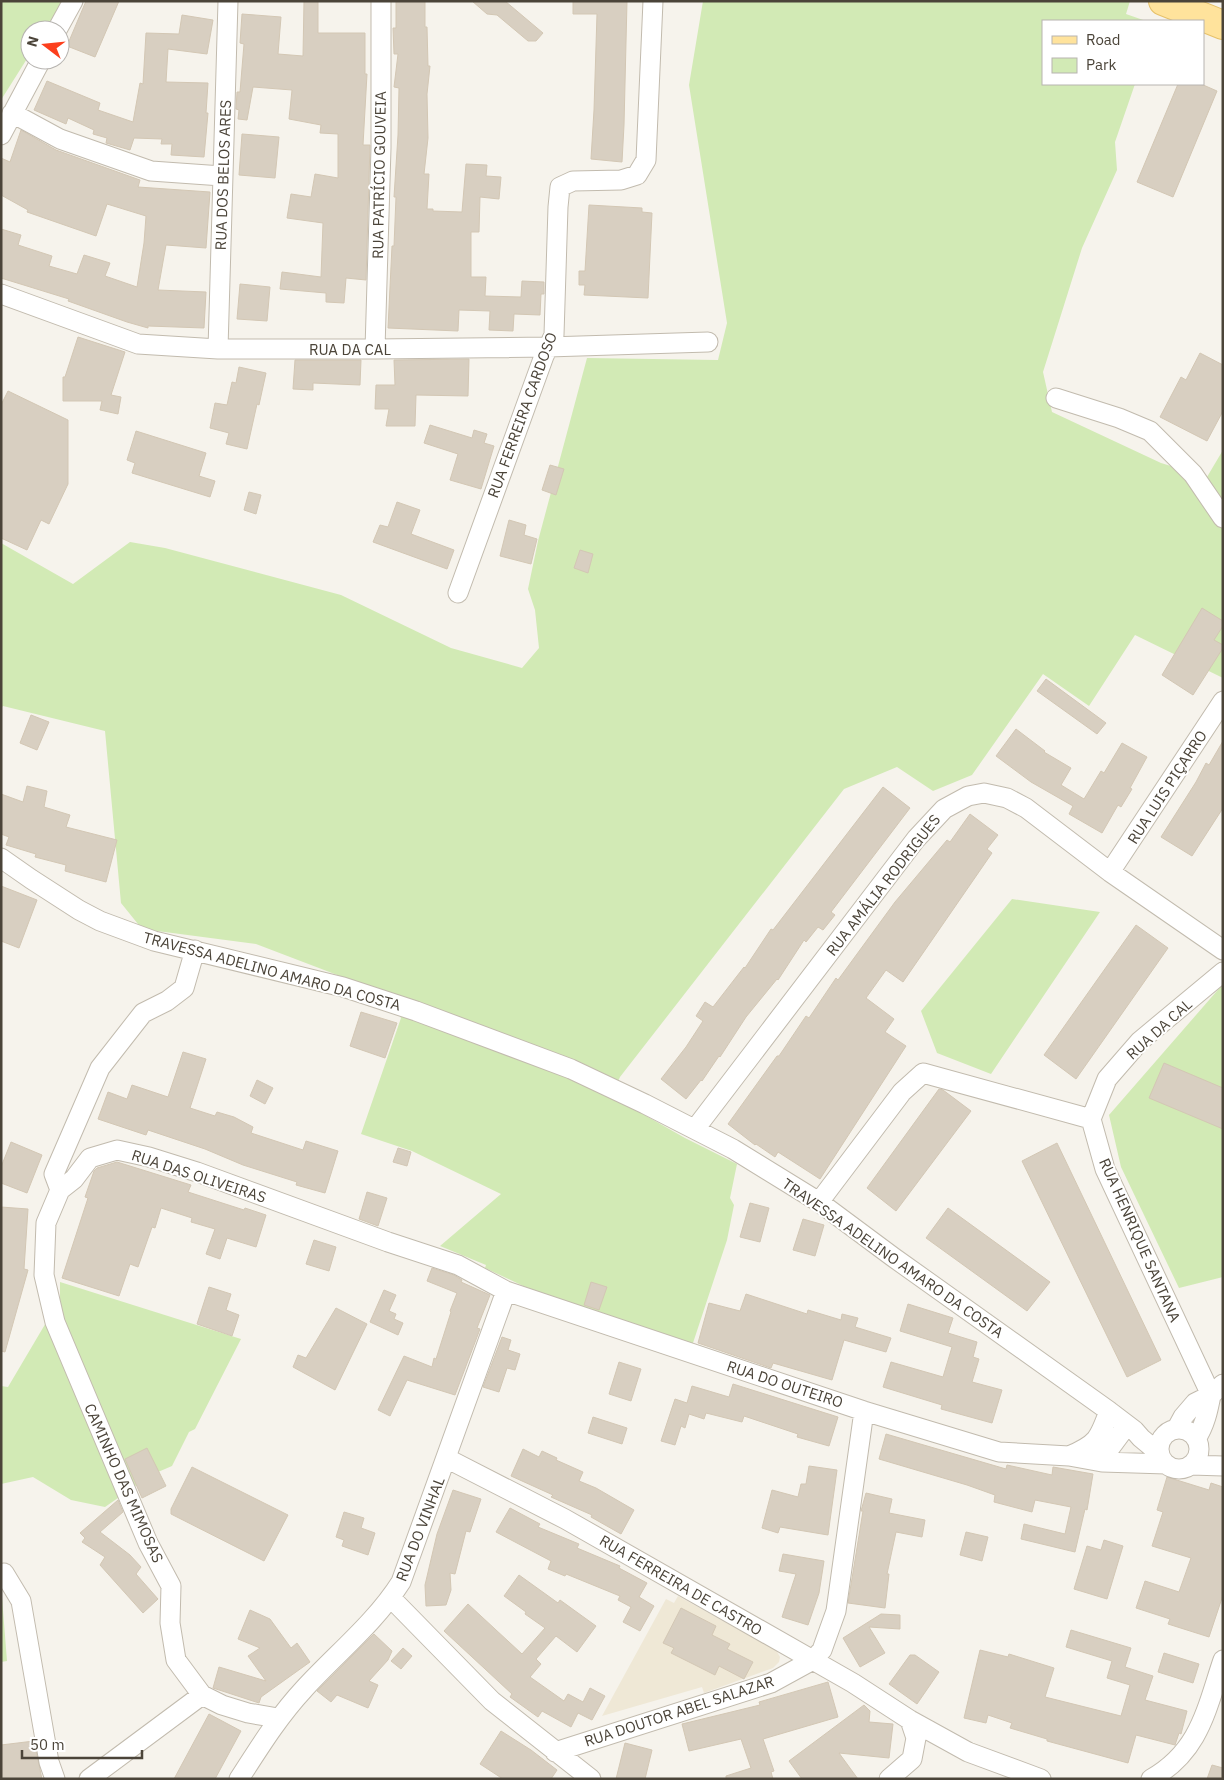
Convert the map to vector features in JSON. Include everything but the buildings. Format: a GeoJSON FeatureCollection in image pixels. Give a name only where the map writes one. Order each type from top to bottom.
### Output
{"type":"FeatureCollection","features":[{"type":"Feature","properties":{"kind":"main road"},"geometry":{"type":"LineString","coordinates":[[1162,1],[1223,25]]}},
{"type":"Feature","properties":{"kind":"street"},"geometry":{"type":"LineString","coordinates":[[63,20],[73,1]]}},
{"type":"Feature","properties":{"kind":"street","name":"RUA DOS BELOS ARES"},"geometry":{"type":"LineString","coordinates":[[218,349],[228,1]]}},
{"type":"Feature","properties":{"kind":"street","name":"RUA PATRÍCIO GOUVEIA"},"geometry":{"type":"LineString","coordinates":[[375,349],[381,148],[381,1]]}},
{"type":"Feature","properties":{"kind":"street","name":"RUA FERREIRA CARDOSO"},"geometry":{"type":"LineString","coordinates":[[458,593],[548,347],[554,336],[560,188],[573,181],[621,180],[637,175],[646,160],[654,1]]}},
{"type":"Feature","properties":{"kind":"street"},"geometry":{"type":"LineString","coordinates":[[1,135],[36,70]]}},
{"type":"Feature","properties":{"kind":"street"},"geometry":{"type":"LineString","coordinates":[[12,113],[60,139],[151,171],[222,176]]}},
{"type":"Feature","properties":{"kind":"street","name":"RUA DA CAL"},"geometry":{"type":"LineString","coordinates":[[1,294],[138,344],[218,349],[375,349],[548,347],[708,342]]}},
{"type":"Feature","properties":{"kind":"street"},"geometry":{"type":"LineString","coordinates":[[1056,398],[1119,418],[1150,431],[1193,474],[1223,518]]}},
{"type":"Feature","properties":{"kind":"street","name":"RUA LUIS PIÇARRO"},"geometry":{"type":"LineString","coordinates":[[1110,872],[1223,701]]}},
{"type":"Feature","properties":{"kind":"street","name":"RUA AMÁLIA RODRIGUES"},"geometry":{"type":"LineString","coordinates":[[695,1129],[916,839],[944,808],[968,796],[984,793],[1007,798],[1026,808],[1110,872],[1223,950]]}},
{"type":"Feature","properties":{"kind":"street","name":"TRAVESSA ADELINO AMARO DA COSTA"},"geometry":{"type":"LineString","coordinates":[[1,858],[31,880],[100,921],[154,941],[343,988],[416,1011],[571,1069],[695,1129],[733,1149],[819,1202],[1131,1427],[1162,1459]]}},
{"type":"Feature","properties":{"kind":"street"},"geometry":{"type":"LineString","coordinates":[[60,1190],[54,1174],[100,1068],[143,1013],[167,1001],[184,988],[195,950]]}},
{"type":"Feature","properties":{"kind":"street","name":"RUA DA CAL"},"geometry":{"type":"LineString","coordinates":[[1091,1119],[1107,1079],[1140,1041],[1223,972]]}},
{"type":"Feature","properties":{"kind":"street"},"geometry":{"type":"LineString","coordinates":[[819,1202],[902,1092],[923,1073],[1091,1119]]}},
{"type":"Feature","properties":{"kind":"street","name":"RUA HENRIQUE SANTANA"},"geometry":{"type":"LineString","coordinates":[[1091,1119],[1105,1169],[1217,1389]]}},
{"type":"Feature","properties":{"kind":"street","name":"RUA DAS OLIVEIRAS"},"geometry":{"type":"LineString","coordinates":[[60,1190],[74,1180],[90,1158],[117,1150],[149,1157],[197,1172],[388,1242],[458,1265],[506,1291]]}},
{"type":"Feature","properties":{"kind":"street","name":"CAMINHO DAS MIMOSAS"},"geometry":{"type":"LineString","coordinates":[[60,1190],[46,1223],[44,1275],[55,1322],[148,1543],[171,1586],[170,1623],[176,1660],[202,1695],[222,1705],[248,1714],[278,1718]]}},
{"type":"Feature","properties":{"kind":"street","name":"RUA DO OUTEIRO"},"geometry":{"type":"LineString","coordinates":[[506,1291],[864,1411],[999,1452],[1069,1456],[1102,1462],[1162,1459]]}},
{"type":"Feature","properties":{"kind":"street","name":"RUA DO VINHAL"},"geometry":{"type":"LineString","coordinates":[[239,1779],[278,1718],[387,1604],[401,1582],[506,1291]]}},
{"type":"Feature","properties":{"kind":"street"},"geometry":{"type":"LineString","coordinates":[[1217,1389],[1195,1403],[1159,1446],[1162,1459],[1178,1469],[1190,1465],[1223,1466]]}},
{"type":"Feature","properties":{"kind":"street"},"geometry":{"type":"LineString","coordinates":[[1190,1465],[1198,1455],[1197,1442],[1217,1389]]}},
{"type":"Feature","properties":{"kind":"street","name":"RUA DOUTOR ABEL SALAZAR"},"geometry":{"type":"LineString","coordinates":[[555,1752],[771,1683],[813,1660],[822,1650],[836,1611],[864,1411]]}},
{"type":"Feature","properties":{"kind":"street","name":"RUA DO OUTEIRO"},"geometry":{"type":"LineString","coordinates":[[1069,1456],[1090,1447],[1097,1438],[1109,1411]]}},
{"type":"Feature","properties":{"kind":"street"},"geometry":{"type":"LineString","coordinates":[[1102,1462],[1107,1452],[1131,1427]]}},
{"type":"Feature","properties":{"kind":"street","name":"TRAVESSA ADELINO AMARO DA COSTA"},"geometry":{"type":"LineString","coordinates":[[1131,1427],[1190,1432],[1197,1442]]}},
{"type":"Feature","properties":{"kind":"street"},"geometry":{"type":"LineString","coordinates":[[1197,1442],[1223,1459]]}},
{"type":"Feature","properties":{"kind":"street","name":"RUA FERREIRA DE CASTRO"},"geometry":{"type":"LineString","coordinates":[[446,1458],[565,1519],[813,1660],[910,1720],[968,1752],[1041,1779]]}},
{"type":"Feature","properties":{"kind":"street"},"geometry":{"type":"LineString","coordinates":[[4,1573],[21,1601],[49,1762],[55,1779]]}},
{"type":"Feature","properties":{"kind":"street"},"geometry":{"type":"LineString","coordinates":[[391,1598],[492,1701],[591,1779]]}},
{"type":"Feature","properties":{"kind":"street"},"geometry":{"type":"LineString","coordinates":[[1151,1779],[1167,1770],[1189,1748],[1204,1718],[1223,1660]]}},
{"type":"Feature","properties":{"kind":"street"},"geometry":{"type":"LineString","coordinates":[[89,1779],[202,1695]]}},
{"type":"Feature","properties":{"kind":"street"},"geometry":{"type":"LineString","coordinates":[[889,1779],[912,1759],[916,1738],[910,1720]]}},
{"type":"Feature","properties":{"kind":"shaded area"},"geometry":{"type":"Polygon","coordinates":[[[678,1596],[776,1650],[780,1657],[779,1662],[773,1668],[704,1693],[702,1687],[602,1716],[666,1599],[674,1603],[678,1596]]]}},
{"type":"Feature","properties":{"kind":"green space"},"geometry":{"type":"Polygon","coordinates":[[[1,1],[63,1],[51,20],[20,20],[20,70],[1,100],[1,1]]]}},
{"type":"Feature","properties":{"kind":"green space"},"geometry":{"type":"Polygon","coordinates":[[[703,1],[1130,1],[1126,14],[1143,20],[1042,20],[1042,85],[1135,85],[1115,142],[1117,170],[1082,248],[1043,372],[1052,412],[1161,463],[1207,477],[1223,450],[1223,678],[1135,635],[1089,706],[1043,674],[972,775],[933,791],[897,767],[844,789],[620,1077],[611,1096],[685,1138],[737,1164],[730,1198],[734,1205],[727,1240],[691,1349],[540,1294],[485,1268],[486,1265],[440,1246],[501,1194],[412,1151],[361,1134],[401,1018],[387,994],[256,944],[142,929],[121,903],[105,731],[3,706],[1,708],[1,543],[73,584],[130,542],[165,548],[341,595],[451,648],[522,668],[539,648],[535,610],[528,589],[538,541],[587,358],[718,360],[727,323],[689,85],[703,1]]]}},
{"type":"Feature","properties":{"kind":"green space"},"geometry":{"type":"Polygon","coordinates":[[[1012,899],[1100,912],[991,1074],[937,1053],[921,1011],[1012,899]]]}},
{"type":"Feature","properties":{"kind":"green space"},"geometry":{"type":"Polygon","coordinates":[[[1223,984],[1223,1277],[1179,1288],[1121,1167],[1109,1115],[1223,984]]]}},
{"type":"Feature","properties":{"kind":"green space"},"geometry":{"type":"Polygon","coordinates":[[[60,1282],[241,1339],[195,1429],[189,1432],[172,1466],[151,1475],[105,1507],[71,1500],[33,1477],[1,1484],[1,1386],[8,1387],[60,1299],[60,1282]]]}},
{"type":"Feature","properties":{"kind":"green space"},"geometry":{"type":"Polygon","coordinates":[[[1,1585],[7,1661],[1,1662],[1,1585]]]}}]}
